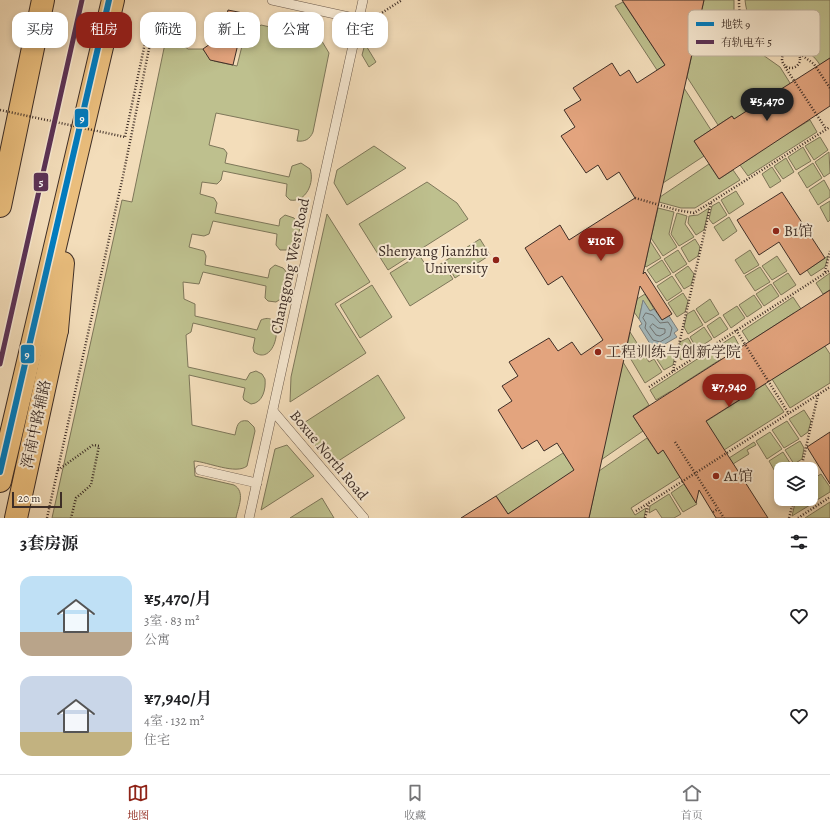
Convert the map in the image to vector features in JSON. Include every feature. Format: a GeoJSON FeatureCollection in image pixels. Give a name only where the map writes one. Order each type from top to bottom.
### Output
{"type":"FeatureCollection","features":[{"type":"Feature","properties":{"kind":"main road"},"geometry":{"type":"LineString","coordinates":[[0,206],[3,184],[43,0]]}},
{"type":"Feature","properties":{"kind":"main road"},"geometry":{"type":"LineString","coordinates":[[0,481],[113,0]]}},
{"type":"Feature","properties":{"kind":"main road","name":"浑南中路辅路"},"geometry":{"type":"LineString","coordinates":[[16,518],[57,330],[68,191]]}},
{"type":"Feature","properties":{"kind":"lane"},"geometry":{"type":"LineString","coordinates":[[272,0],[332,17]]}},
{"type":"Feature","properties":{"kind":"lane","name":"Changgong West Road"},"geometry":{"type":"LineString","coordinates":[[360,12],[363,0]]}},
{"type":"Feature","properties":{"kind":"lane","name":"Changgong West Road"},"geometry":{"type":"LineString","coordinates":[[249,518],[352,48]]}},
{"type":"Feature","properties":{"kind":"lane","name":"Boxue North Road"},"geometry":{"type":"LineString","coordinates":[[273,411],[364,518]]}},
{"type":"Feature","properties":{"kind":"lane"},"geometry":{"type":"LineString","coordinates":[[200,470],[257,483]]}},
{"type":"Feature","properties":{"kind":"path"},"geometry":{"type":"LineString","coordinates":[[380,12],[402,0]]}},
{"type":"Feature","properties":{"kind":"path"},"geometry":{"type":"LineString","coordinates":[[739,0],[740,10]]}},
{"type":"Feature","properties":{"kind":"path"},"geometry":{"type":"LineString","coordinates":[[0,110],[125,137],[143,48]]}},
{"type":"Feature","properties":{"kind":"path"},"geometry":{"type":"LineString","coordinates":[[47,518],[149,48]]}},
{"type":"Feature","properties":{"kind":"path"},"geometry":{"type":"LineString","coordinates":[[783,56],[782,61],[826,129]]}},
{"type":"Feature","properties":{"kind":"path"},"geometry":{"type":"LineString","coordinates":[[785,66],[794,68],[799,65],[800,56]]}},
{"type":"Feature","properties":{"kind":"path"},"geometry":{"type":"LineString","coordinates":[[802,56],[814,64],[830,88]]}},
{"type":"Feature","properties":{"kind":"path"},"geometry":{"type":"LineString","coordinates":[[635,198],[694,213],[830,127]]}},
{"type":"Feature","properties":{"kind":"path"},"geometry":{"type":"LineString","coordinates":[[673,371],[712,203]]}},
{"type":"Feature","properties":{"kind":"path"},"geometry":{"type":"LineString","coordinates":[[825,273],[830,251]]}},
{"type":"Feature","properties":{"kind":"path"},"geometry":{"type":"LineString","coordinates":[[649,387],[830,270]]}},
{"type":"Feature","properties":{"kind":"path"},"geometry":{"type":"LineString","coordinates":[[736,330],[789,414]]}},
{"type":"Feature","properties":{"kind":"path"},"geometry":{"type":"LineString","coordinates":[[636,510],[830,387]]}},
{"type":"Feature","properties":{"kind":"path"},"geometry":{"type":"LineString","coordinates":[[803,462],[818,395]]}},
{"type":"Feature","properties":{"kind":"path"},"geometry":{"type":"LineString","coordinates":[[675,442],[724,518]]}},
{"type":"Feature","properties":{"kind":"path"},"geometry":{"type":"LineString","coordinates":[[58,470],[92,445],[99,446],[90,485],[76,498],[71,518]]}},
{"type":"Feature","properties":{"kind":"path"},"geometry":{"type":"LineString","coordinates":[[679,448],[684,446]]}},
{"type":"Feature","properties":{"kind":"path"},"geometry":{"type":"LineString","coordinates":[[798,518],[830,497]]}},
{"type":"Feature","properties":{"kind":"path"},"geometry":{"type":"LineString","coordinates":[[645,518],[649,502]]}},
{"type":"Feature","properties":{"kind":"path"},"geometry":{"type":"LineString","coordinates":[[789,518],[792,506]]}},
{"type":"Feature","properties":{"kind":"path"},"geometry":{"type":"LineString","coordinates":[[713,512],[718,509]]}},
{"type":"Feature","properties":{"kind":"green space"},"geometry":{"type":"Polygon","coordinates":[[[704,0],[734,0],[734,10],[702,10],[704,0]]]}},
{"type":"Feature","properties":{"kind":"green space"},"geometry":{"type":"Polygon","coordinates":[[[745,0],[830,0],[830,58],[820,65],[813,56],[820,56],[820,10],[747,10],[745,0]]]}},
{"type":"Feature","properties":{"kind":"green space"},"geometry":{"type":"Polygon","coordinates":[[[623,2],[665,65],[657,70],[615,6],[623,2]]]}},
{"type":"Feature","properties":{"kind":"green space"},"geometry":{"type":"Polygon","coordinates":[[[260,26],[268,27],[268,48],[324,48],[324,45],[329,53],[313,132],[309,138],[302,141],[297,141],[299,130],[216,113],[209,145],[224,149],[227,153],[225,163],[289,177],[292,166],[301,163],[310,169],[311,174],[308,190],[305,195],[296,200],[290,200],[286,196],[287,184],[223,171],[221,180],[217,184],[202,182],[200,194],[214,198],[217,203],[215,213],[279,226],[280,219],[285,215],[294,218],[300,227],[297,244],[290,250],[280,250],[276,245],[277,234],[213,221],[209,234],[204,236],[192,234],[189,247],[204,251],[206,256],[205,265],[268,278],[270,269],[275,265],[283,268],[288,274],[285,296],[276,302],[268,301],[265,298],[266,286],[203,272],[199,284],[183,282],[184,299],[195,304],[195,316],[257,330],[261,320],[269,319],[274,322],[276,329],[276,338],[273,346],[268,352],[262,355],[254,352],[253,348],[255,338],[193,323],[191,332],[186,335],[188,367],[246,380],[250,373],[256,371],[262,374],[265,379],[263,395],[258,401],[251,404],[244,400],[243,397],[245,388],[189,375],[192,425],[235,435],[238,424],[242,421],[248,421],[254,427],[255,431],[247,466],[229,469],[194,461],[195,476],[234,485],[238,488],[240,492],[240,500],[236,518],[52,518],[122,200],[132,202],[164,48],[203,49],[204,51],[208,48],[217,48],[214,61],[237,66],[242,48],[260,48],[260,26]]]}},
{"type":"Feature","properties":{"kind":"green space"},"geometry":{"type":"Polygon","coordinates":[[[364,48],[367,48],[376,62],[369,67],[362,55],[364,48]]]}},
{"type":"Feature","properties":{"kind":"green space"},"geometry":{"type":"Polygon","coordinates":[[[692,56],[764,56],[780,67],[790,83],[743,132],[732,116],[718,125],[687,77],[692,56]]]}},
{"type":"Feature","properties":{"kind":"green space"},"geometry":{"type":"Polygon","coordinates":[[[684,88],[711,130],[694,141],[704,156],[663,183],[684,88]]]}},
{"type":"Feature","properties":{"kind":"green space"},"geometry":{"type":"Polygon","coordinates":[[[810,120],[817,132],[748,176],[740,165],[757,154],[748,140],[764,148],[810,120]]]}},
{"type":"Feature","properties":{"kind":"green space"},"geometry":{"type":"Polygon","coordinates":[[[820,137],[828,150],[814,160],[805,146],[820,137]]]}},
{"type":"Feature","properties":{"kind":"green space"},"geometry":{"type":"Polygon","coordinates":[[[374,146],[406,168],[347,205],[334,183],[337,170],[374,146]]]}},
{"type":"Feature","properties":{"kind":"green space"},"geometry":{"type":"Polygon","coordinates":[[[803,147],[811,161],[796,170],[788,157],[803,147]]]}},
{"type":"Feature","properties":{"kind":"green space"},"geometry":{"type":"Polygon","coordinates":[[[829,152],[830,173],[824,177],[815,162],[829,152]]]}},
{"type":"Feature","properties":{"kind":"green space"},"geometry":{"type":"Polygon","coordinates":[[[786,158],[794,172],[783,179],[774,166],[786,158]]]}},
{"type":"Feature","properties":{"kind":"green space"},"geometry":{"type":"Polygon","coordinates":[[[813,163],[822,178],[807,188],[798,173],[813,163]]]}},
{"type":"Feature","properties":{"kind":"green space"},"geometry":{"type":"Polygon","coordinates":[[[709,164],[719,179],[733,170],[740,180],[695,208],[681,208],[659,202],[660,197],[709,164]]]}},
{"type":"Feature","properties":{"kind":"green space"},"geometry":{"type":"Polygon","coordinates":[[[772,167],[781,181],[770,188],[762,174],[772,167]]]}},
{"type":"Feature","properties":{"kind":"green space"},"geometry":{"type":"Polygon","coordinates":[[[824,180],[830,191],[830,197],[818,205],[809,190],[824,180]]]}},
{"type":"Feature","properties":{"kind":"green space"},"geometry":{"type":"Polygon","coordinates":[[[427,182],[457,203],[468,219],[388,270],[359,224],[427,182]]]}},
{"type":"Feature","properties":{"kind":"green space"},"geometry":{"type":"Polygon","coordinates":[[[736,191],[744,204],[729,214],[721,200],[736,191]]]}},
{"type":"Feature","properties":{"kind":"green space"},"geometry":{"type":"Polygon","coordinates":[[[830,201],[830,220],[828,222],[820,207],[830,201]]]}},
{"type":"Feature","properties":{"kind":"green space"},"geometry":{"type":"Polygon","coordinates":[[[719,202],[727,215],[713,224],[709,219],[712,206],[719,202]]]}},
{"type":"Feature","properties":{"kind":"green space"},"geometry":{"type":"Polygon","coordinates":[[[658,208],[674,212],[669,234],[677,247],[663,256],[651,238],[658,208]]]}},
{"type":"Feature","properties":{"kind":"green space"},"geometry":{"type":"Polygon","coordinates":[[[709,208],[704,230],[696,235],[688,223],[689,216],[698,215],[709,208]]]}},
{"type":"Feature","properties":{"kind":"green space"},"geometry":{"type":"Polygon","coordinates":[[[677,213],[687,216],[685,224],[694,237],[679,246],[671,234],[677,213]]]}},
{"type":"Feature","properties":{"kind":"green space"},"geometry":{"type":"Polygon","coordinates":[[[327,214],[370,282],[335,304],[366,353],[290,402],[291,377],[327,214]]]}},
{"type":"Feature","properties":{"kind":"green space"},"geometry":{"type":"Polygon","coordinates":[[[729,217],[737,231],[723,241],[714,227],[729,217]]]}},
{"type":"Feature","properties":{"kind":"green space"},"geometry":{"type":"Polygon","coordinates":[[[480,239],[490,255],[455,278],[445,261],[480,239]]]}},
{"type":"Feature","properties":{"kind":"green space"},"geometry":{"type":"Polygon","coordinates":[[[695,239],[700,247],[698,256],[689,262],[681,248],[695,239]]]}},
{"type":"Feature","properties":{"kind":"green space"},"geometry":{"type":"Polygon","coordinates":[[[650,241],[661,258],[646,267],[645,266],[650,241]]]}},
{"type":"Feature","properties":{"kind":"green space"},"geometry":{"type":"Polygon","coordinates":[[[678,250],[687,264],[673,273],[664,259],[678,250]]]}},
{"type":"Feature","properties":{"kind":"green space"},"geometry":{"type":"Polygon","coordinates":[[[750,250],[759,265],[744,274],[735,260],[750,250]]]}},
{"type":"Feature","properties":{"kind":"green space"},"geometry":{"type":"Polygon","coordinates":[[[419,255],[430,271],[442,263],[453,279],[410,306],[390,273],[419,255]]]}},
{"type":"Feature","properties":{"kind":"green space"},"geometry":{"type":"Polygon","coordinates":[[[777,256],[787,271],[772,280],[762,266],[777,256]]]}},
{"type":"Feature","properties":{"kind":"green space"},"geometry":{"type":"Polygon","coordinates":[[[828,256],[825,267],[811,276],[807,270],[828,256]]]}},
{"type":"Feature","properties":{"kind":"green space"},"geometry":{"type":"Polygon","coordinates":[[[662,260],[671,274],[656,283],[647,270],[662,260]]]}},
{"type":"Feature","properties":{"kind":"green space"},"geometry":{"type":"Polygon","coordinates":[[[688,266],[694,274],[691,285],[684,289],[675,275],[688,266]]]}},
{"type":"Feature","properties":{"kind":"green space"},"geometry":{"type":"Polygon","coordinates":[[[760,267],[770,282],[755,291],[745,276],[760,267]]]}},
{"type":"Feature","properties":{"kind":"green space"},"geometry":{"type":"Polygon","coordinates":[[[788,273],[796,285],[781,295],[773,283],[788,273]]]}},
{"type":"Feature","properties":{"kind":"green space"},"geometry":{"type":"Polygon","coordinates":[[[830,273],[830,290],[823,294],[816,283],[830,273]]]}},
{"type":"Feature","properties":{"kind":"green space"},"geometry":{"type":"Polygon","coordinates":[[[672,276],[682,291],[667,301],[657,286],[672,276]]]}},
{"type":"Feature","properties":{"kind":"green space"},"geometry":{"type":"Polygon","coordinates":[[[771,284],[779,296],[764,306],[756,294],[771,284]]]}},
{"type":"Feature","properties":{"kind":"green space"},"geometry":{"type":"Polygon","coordinates":[[[372,285],[392,317],[360,338],[340,305],[372,285]]]}},
{"type":"Feature","properties":{"kind":"green space"},"geometry":{"type":"Polygon","coordinates":[[[683,293],[688,301],[685,312],[677,317],[668,303],[683,293]]]}},
{"type":"Feature","properties":{"kind":"green space"},"geometry":{"type":"Polygon","coordinates":[[[645,294],[654,309],[650,311],[643,301],[639,319],[634,312],[637,299],[645,294]]]}},
{"type":"Feature","properties":{"kind":"green space"},"geometry":{"type":"Polygon","coordinates":[[[754,295],[762,307],[747,317],[739,305],[754,295]]]}},
{"type":"Feature","properties":{"kind":"green space"},"geometry":{"type":"Polygon","coordinates":[[[793,297],[811,324],[804,329],[794,313],[749,342],[742,331],[793,297]]]}},
{"type":"Feature","properties":{"kind":"green space"},"geometry":{"type":"Polygon","coordinates":[[[710,299],[719,314],[705,323],[696,309],[710,299]]]}},
{"type":"Feature","properties":{"kind":"green space"},"geometry":{"type":"Polygon","coordinates":[[[737,306],[745,318],[731,328],[723,315],[737,306]]]}},
{"type":"Feature","properties":{"kind":"green space"},"geometry":{"type":"Polygon","coordinates":[[[694,310],[703,325],[688,334],[684,327],[687,314],[694,310]]]}},
{"type":"Feature","properties":{"kind":"green space"},"geometry":{"type":"Polygon","coordinates":[[[720,317],[728,329],[714,338],[707,326],[720,317]]]}},
{"type":"Feature","properties":{"kind":"green space"},"geometry":{"type":"Polygon","coordinates":[[[704,327],[712,339],[697,349],[690,337],[704,327]]]}},
{"type":"Feature","properties":{"kind":"green space"},"geometry":{"type":"Polygon","coordinates":[[[815,331],[830,354],[830,383],[790,408],[772,379],[817,351],[815,331]]]}},
{"type":"Feature","properties":{"kind":"green space"},"geometry":{"type":"Polygon","coordinates":[[[630,332],[649,362],[654,359],[662,372],[645,383],[626,351],[630,332]]]}},
{"type":"Feature","properties":{"kind":"green space"},"geometry":{"type":"Polygon","coordinates":[[[734,336],[740,347],[726,356],[720,345],[734,336]]]}},
{"type":"Feature","properties":{"kind":"green space"},"geometry":{"type":"Polygon","coordinates":[[[688,338],[695,350],[681,360],[678,355],[680,342],[688,338]]]}},
{"type":"Feature","properties":{"kind":"green space"},"geometry":{"type":"Polygon","coordinates":[[[714,348],[721,359],[679,386],[688,402],[681,406],[671,391],[656,400],[650,390],[714,348]]]}},
{"type":"Feature","properties":{"kind":"green space"},"geometry":{"type":"Polygon","coordinates":[[[671,349],[675,355],[673,365],[664,370],[656,358],[671,349]]]}},
{"type":"Feature","properties":{"kind":"green space"},"geometry":{"type":"Polygon","coordinates":[[[623,362],[649,405],[633,416],[643,431],[601,460],[623,362]]]}},
{"type":"Feature","properties":{"kind":"green space"},"geometry":{"type":"Polygon","coordinates":[[[378,375],[405,418],[332,465],[299,426],[378,375]]]}},
{"type":"Feature","properties":{"kind":"green space"},"geometry":{"type":"Polygon","coordinates":[[[765,384],[784,412],[724,450],[702,424],[765,384]]]}},
{"type":"Feature","properties":{"kind":"green space"},"geometry":{"type":"Polygon","coordinates":[[[804,410],[811,421],[808,432],[801,437],[789,419],[804,410]]]}},
{"type":"Feature","properties":{"kind":"green space"},"geometry":{"type":"Polygon","coordinates":[[[787,421],[799,439],[784,448],[772,430],[787,421]]]}},
{"type":"Feature","properties":{"kind":"green space"},"geometry":{"type":"Polygon","coordinates":[[[770,432],[782,449],[767,459],[756,441],[770,432]]]}},
{"type":"Feature","properties":{"kind":"green space"},"geometry":{"type":"Polygon","coordinates":[[[647,438],[658,454],[670,445],[671,462],[680,477],[631,508],[635,515],[646,508],[644,518],[589,518],[599,471],[647,438]]]}},
{"type":"Feature","properties":{"kind":"green space"},"geometry":{"type":"Polygon","coordinates":[[[800,441],[804,448],[802,459],[797,462],[793,462],[785,450],[800,441]]]}},
{"type":"Feature","properties":{"kind":"green space"},"geometry":{"type":"Polygon","coordinates":[[[754,442],[756,445],[747,450],[749,454],[733,464],[729,458],[754,442]]]}},
{"type":"Feature","properties":{"kind":"green space"},"geometry":{"type":"Polygon","coordinates":[[[287,445],[314,476],[261,510],[275,449],[287,445]]]}},
{"type":"Feature","properties":{"kind":"green space"},"geometry":{"type":"Polygon","coordinates":[[[783,452],[789,462],[774,462],[774,470],[769,461],[783,452]]]}},
{"type":"Feature","properties":{"kind":"green space"},"geometry":{"type":"Polygon","coordinates":[[[563,453],[575,470],[508,514],[496,496],[563,453]]]}},
{"type":"Feature","properties":{"kind":"green space"},"geometry":{"type":"Polygon","coordinates":[[[821,474],[830,487],[830,492],[818,499],[818,476],[821,474]]]}},
{"type":"Feature","properties":{"kind":"green space"},"geometry":{"type":"Polygon","coordinates":[[[684,484],[697,504],[683,512],[671,493],[684,484]]]}},
{"type":"Feature","properties":{"kind":"green space"},"geometry":{"type":"Polygon","coordinates":[[[669,494],[681,514],[674,518],[662,518],[656,509],[649,513],[650,506],[669,494]]]}},
{"type":"Feature","properties":{"kind":"green space"},"geometry":{"type":"Polygon","coordinates":[[[322,498],[334,518],[290,518],[322,498]]]}},
{"type":"Feature","properties":{"kind":"green space"},"geometry":{"type":"Polygon","coordinates":[[[830,502],[830,518],[805,518],[830,502]]]}},
{"type":"Feature","properties":{"kind":"green space"},"geometry":{"type":"Polygon","coordinates":[[[794,506],[808,506],[792,516],[794,506]]]}},
{"type":"Feature","properties":{"kind":"water"},"geometry":{"type":"Polygon","coordinates":[[[643,300],[650,311],[654,309],[662,320],[669,316],[678,330],[674,333],[677,337],[658,348],[656,344],[652,347],[639,326],[642,324],[639,319],[643,300]]]}},
{"type":"Feature","properties":{"kind":"building"},"geometry":{"type":"Polygon","coordinates":[[[622,0],[704,0],[702,10],[688,10],[688,56],[692,56],[643,274],[645,272],[672,314],[662,320],[640,286],[589,518],[461,518],[496,496],[508,514],[574,470],[557,443],[544,451],[537,440],[522,449],[498,410],[512,401],[502,386],[518,376],[509,362],[549,338],[558,351],[572,342],[581,355],[603,340],[562,276],[548,285],[525,248],[560,225],[569,240],[635,198],[619,172],[607,180],[598,165],[586,173],[561,136],[575,127],[564,110],[581,100],[573,88],[612,63],[620,76],[629,70],[637,83],[665,65],[622,0]]]}},
{"type":"Feature","properties":{"kind":"building"},"geometry":{"type":"Polygon","coordinates":[[[228,10],[238,12],[228,12],[228,10]]]}},
{"type":"Feature","properties":{"kind":"building"},"geometry":{"type":"Polygon","coordinates":[[[237,48],[233,65],[210,60],[203,49],[237,48]]]}},
{"type":"Feature","properties":{"kind":"building"},"geometry":{"type":"Polygon","coordinates":[[[830,58],[830,106],[719,179],[694,141],[732,116],[734,119],[830,58]]]}},
{"type":"Feature","properties":{"kind":"building","name":"B1馆"},"geometry":{"type":"Polygon","coordinates":[[[782,192],[825,258],[800,275],[779,242],[759,255],[737,220],[782,192]]]}},
{"type":"Feature","properties":{"kind":"building"},"geometry":{"type":"Polygon","coordinates":[[[830,290],[830,343],[706,421],[768,518],[716,518],[699,490],[696,503],[663,450],[658,454],[633,416],[830,290]]]}},
{"type":"Feature","properties":{"kind":"building"},"geometry":{"type":"Polygon","coordinates":[[[830,432],[830,484],[818,465],[818,462],[816,462],[807,447],[830,432]]]}},
{"type":"Feature","properties":{"kind":"metro line","name":"9"},"geometry":{"type":"LineString","coordinates":[[0,472],[109,0]]}},
{"type":"Feature","properties":{"kind":"tram line","name":"5"},"geometry":{"type":"LineString","coordinates":[[0,364],[82,0]]}},
{"type":"Feature","properties":{"kind":"place","name":"B1馆"},"geometry":{"type":"Point","coordinates":[776,231]}},
{"type":"Feature","properties":{"kind":"place","name":"Shenyang Jianzhu University"},"geometry":{"type":"Point","coordinates":[496,260]}},
{"type":"Feature","properties":{"kind":"place","name":"工程训练与创新学院"},"geometry":{"type":"Point","coordinates":[598,352]}},
{"type":"Feature","properties":{"kind":"place","name":"A1馆"},"geometry":{"type":"Point","coordinates":[716,476]}}]}
